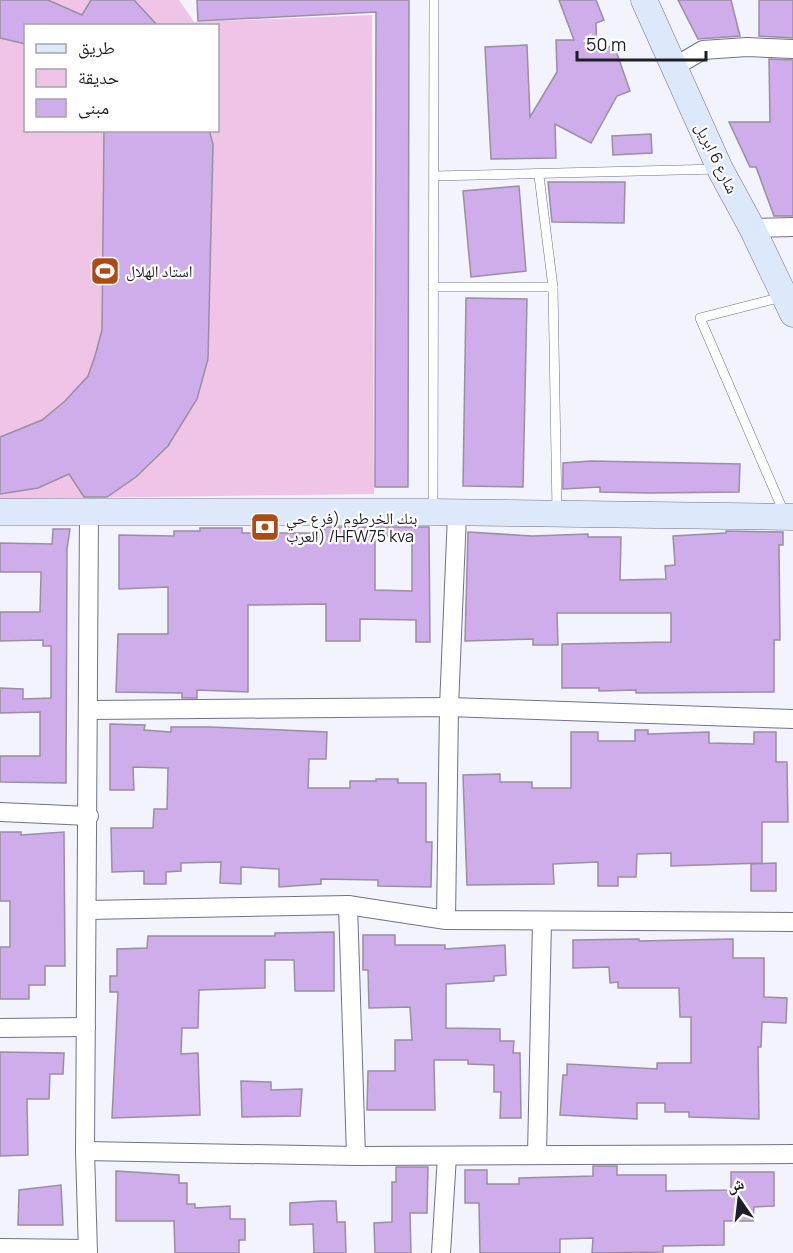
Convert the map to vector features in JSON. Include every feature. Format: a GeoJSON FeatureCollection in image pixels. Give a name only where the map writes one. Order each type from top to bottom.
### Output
{"type":"FeatureCollection","features":[{"type":"Feature","properties":{"kind":"street","name":"شارع 6 ابريل"},"geometry":{"type":"LineString","coordinates":[[644,0],[720,169],[752,228],[791,309]]}},
{"type":"Feature","properties":{"kind":"street"},"geometry":{"type":"LineString","coordinates":[[674,67],[703,50],[747,47],[793,49]]}},
{"type":"Feature","properties":{"kind":"street"},"geometry":{"type":"LineString","coordinates":[[752,228],[793,227]]}},
{"type":"Feature","properties":{"kind":"street"},"geometry":{"type":"LineString","coordinates":[[0,512],[445,513],[790,517]]}},
{"type":"Feature","properties":{"kind":"street"},"geometry":{"type":"LineString","coordinates":[[0,1248],[87,1251],[85,1151],[89,816],[89,512]]}},
{"type":"Feature","properties":{"kind":"street"},"geometry":{"type":"LineString","coordinates":[[445,513],[449,707],[446,920]]}},
{"type":"Feature","properties":{"kind":"street"},"geometry":{"type":"LineString","coordinates":[[89,710],[449,707],[793,719]]}},
{"type":"Feature","properties":{"kind":"street"},"geometry":{"type":"LineString","coordinates":[[0,812],[89,816]]}},
{"type":"Feature","properties":{"kind":"street"},"geometry":{"type":"LineString","coordinates":[[348,905],[356,1156]]}},
{"type":"Feature","properties":{"kind":"street"},"geometry":{"type":"LineString","coordinates":[[87,910],[348,905],[446,920],[793,922]]}},
{"type":"Feature","properties":{"kind":"street"},"geometry":{"type":"LineString","coordinates":[[537,1155],[542,921]]}},
{"type":"Feature","properties":{"kind":"street"},"geometry":{"type":"LineString","coordinates":[[0,1028],[86,1027]]}},
{"type":"Feature","properties":{"kind":"street"},"geometry":{"type":"LineString","coordinates":[[85,1151],[356,1156],[793,1154]]}},
{"type":"Feature","properties":{"kind":"street"},"geometry":{"type":"LineString","coordinates":[[441,1253],[447,1156]]}},
{"type":"Feature","properties":{"kind":"lane"},"geometry":{"type":"LineString","coordinates":[[434,0],[433,287],[445,513]]}},
{"type":"Feature","properties":{"kind":"lane"},"geometry":{"type":"LineString","coordinates":[[434,176],[538,176],[720,169]]}},
{"type":"Feature","properties":{"kind":"lane"},"geometry":{"type":"LineString","coordinates":[[538,176],[553,287],[558,515]]}},
{"type":"Feature","properties":{"kind":"lane"},"geometry":{"type":"LineString","coordinates":[[433,287],[553,287]]}},
{"type":"Feature","properties":{"kind":"lane"},"geometry":{"type":"LineString","coordinates":[[790,517],[700,318],[791,309]]}},
{"type":"Feature","properties":{"kind":"green space","name":"استاد الهلال"},"geometry":{"type":"Polygon","coordinates":[[[0,0],[179,0],[194,22],[372,15],[374,494],[0,499],[0,0]]]}},
{"type":"Feature","properties":{"kind":"building"},"geometry":{"type":"Polygon","coordinates":[[[0,0],[48,0],[82,15],[91,0],[134,0],[156,24],[24,24],[24,44],[0,38],[0,0]]]}},
{"type":"Feature","properties":{"kind":"building"},"geometry":{"type":"Polygon","coordinates":[[[197,0],[409,0],[408,487],[375,487],[376,12],[198,21],[197,0]]]}},
{"type":"Feature","properties":{"kind":"building"},"geometry":{"type":"Polygon","coordinates":[[[559,0],[596,0],[604,20],[596,23],[597,51],[614,45],[630,91],[617,96],[591,143],[555,124],[556,158],[491,159],[485,47],[527,45],[530,117],[557,72],[556,40],[574,40],[559,0]]]}},
{"type":"Feature","properties":{"kind":"building"},"geometry":{"type":"Polygon","coordinates":[[[678,0],[731,0],[740,36],[698,39],[678,0]]]}},
{"type":"Feature","properties":{"kind":"building"},"geometry":{"type":"Polygon","coordinates":[[[759,0],[793,0],[793,38],[759,36],[759,0]]]}},
{"type":"Feature","properties":{"kind":"building"},"geometry":{"type":"Polygon","coordinates":[[[769,59],[793,60],[793,216],[774,216],[756,167],[750,167],[729,122],[770,122],[769,59]]]}},
{"type":"Feature","properties":{"kind":"building"},"geometry":{"type":"Polygon","coordinates":[[[104,132],[210,132],[213,144],[208,359],[197,399],[168,446],[136,477],[107,497],[84,497],[69,474],[38,488],[0,494],[0,437],[42,420],[65,401],[88,376],[102,330],[104,132]]]}},
{"type":"Feature","properties":{"kind":"building"},"geometry":{"type":"Polygon","coordinates":[[[651,134],[652,153],[613,155],[612,136],[651,134]]]}},
{"type":"Feature","properties":{"kind":"building"},"geometry":{"type":"Polygon","coordinates":[[[548,182],[625,182],[624,223],[552,222],[548,182]]]}},
{"type":"Feature","properties":{"kind":"building"},"geometry":{"type":"Polygon","coordinates":[[[519,186],[526,271],[471,277],[463,191],[519,186]]]}},
{"type":"Feature","properties":{"kind":"building"},"geometry":{"type":"Polygon","coordinates":[[[466,298],[527,299],[523,487],[463,486],[466,298]]]}},
{"type":"Feature","properties":{"kind":"building"},"geometry":{"type":"Polygon","coordinates":[[[591,461],[740,464],[739,492],[600,492],[600,487],[563,489],[563,463],[591,461]]]}},
{"type":"Feature","properties":{"kind":"building"},"geometry":{"type":"Polygon","coordinates":[[[324,527],[429,527],[430,642],[416,642],[416,620],[360,619],[360,641],[326,641],[326,604],[248,605],[248,692],[197,690],[197,698],[182,698],[182,693],[116,692],[118,634],[168,634],[168,587],[119,589],[119,535],[174,536],[174,531],[200,531],[200,528],[242,528],[242,533],[324,533],[324,527]],[[375,536],[375,590],[412,591],[412,536],[375,536]]]}},
{"type":"Feature","properties":{"kind":"building"},"geometry":{"type":"Polygon","coordinates":[[[53,529],[70,529],[67,549],[66,783],[0,782],[0,756],[40,756],[40,712],[0,713],[0,688],[23,689],[23,699],[51,698],[51,646],[43,646],[43,640],[0,641],[0,612],[40,612],[41,572],[0,572],[0,543],[52,544],[53,529]]]}},
{"type":"Feature","properties":{"kind":"building"},"geometry":{"type":"Polygon","coordinates":[[[726,531],[783,532],[783,545],[779,545],[780,640],[774,640],[774,692],[636,693],[636,690],[599,691],[599,688],[562,688],[562,644],[671,642],[671,613],[557,613],[558,645],[533,645],[533,639],[465,641],[468,532],[532,536],[588,534],[588,537],[621,537],[620,580],[666,579],[665,566],[675,565],[673,536],[726,533],[726,531]]]}},
{"type":"Feature","properties":{"kind":"building"},"geometry":{"type":"Polygon","coordinates":[[[110,724],[145,725],[144,730],[171,732],[171,727],[211,727],[327,732],[326,759],[309,759],[308,788],[350,788],[350,781],[376,781],[376,779],[398,779],[398,783],[426,783],[426,842],[432,842],[431,887],[378,886],[378,880],[321,879],[321,884],[279,887],[279,869],[241,867],[241,884],[220,883],[221,862],[181,863],[181,871],[166,872],[166,884],[144,884],[144,871],[112,872],[111,828],[153,828],[154,809],[167,809],[168,768],[133,767],[134,790],[110,790],[110,724]]]}},
{"type":"Feature","properties":{"kind":"building"},"geometry":{"type":"Polygon","coordinates":[[[635,730],[648,730],[648,734],[709,732],[709,743],[754,744],[754,732],[776,732],[776,762],[787,762],[788,822],[762,822],[762,863],[671,866],[671,853],[637,854],[636,877],[618,877],[618,886],[598,886],[598,862],[553,864],[554,884],[467,885],[463,775],[500,774],[500,782],[532,782],[532,788],[571,788],[571,732],[598,732],[598,741],[635,741],[635,730]]]}},
{"type":"Feature","properties":{"kind":"building"},"geometry":{"type":"Polygon","coordinates":[[[0,832],[21,832],[21,835],[64,832],[65,966],[45,966],[45,985],[29,985],[29,999],[0,999],[0,947],[10,947],[10,901],[0,901],[0,832]]]}},
{"type":"Feature","properties":{"kind":"building"},"geometry":{"type":"Polygon","coordinates":[[[776,863],[776,891],[751,891],[751,864],[776,863]]]}},
{"type":"Feature","properties":{"kind":"building"},"geometry":{"type":"Polygon","coordinates":[[[334,932],[334,991],[295,991],[294,960],[265,960],[265,988],[199,990],[198,1028],[182,1028],[181,1054],[198,1053],[200,1115],[112,1118],[118,992],[110,992],[110,976],[117,976],[117,949],[147,948],[148,936],[275,936],[275,933],[334,932]]]}},
{"type":"Feature","properties":{"kind":"building"},"geometry":{"type":"Polygon","coordinates":[[[363,935],[395,935],[395,945],[445,945],[445,949],[505,945],[506,975],[494,976],[494,981],[446,984],[446,1028],[500,1029],[500,1041],[514,1041],[513,1053],[520,1053],[521,1118],[500,1118],[501,1092],[494,1092],[494,1065],[468,1064],[468,1060],[434,1060],[435,1110],[367,1110],[368,1071],[395,1071],[395,1040],[412,1040],[410,1007],[369,1008],[368,970],[363,970],[363,935]]]}},
{"type":"Feature","properties":{"kind":"building"},"geometry":{"type":"Polygon","coordinates":[[[639,939],[639,941],[733,939],[733,958],[764,958],[764,997],[787,998],[786,1023],[762,1022],[761,1047],[758,1047],[759,1119],[689,1117],[689,1112],[665,1112],[665,1103],[637,1103],[637,1119],[560,1115],[563,1075],[567,1075],[567,1064],[657,1069],[657,1063],[691,1063],[691,1017],[680,1017],[679,988],[618,988],[618,982],[610,983],[609,967],[573,968],[573,940],[639,939]]]}},
{"type":"Feature","properties":{"kind":"building"},"geometry":{"type":"Polygon","coordinates":[[[0,1052],[64,1053],[63,1074],[50,1074],[49,1099],[27,1099],[28,1155],[0,1156],[0,1052]]]}},
{"type":"Feature","properties":{"kind":"building"},"geometry":{"type":"Polygon","coordinates":[[[241,1081],[271,1082],[271,1090],[302,1089],[300,1116],[242,1117],[241,1081]]]}},
{"type":"Feature","properties":{"kind":"building"},"geometry":{"type":"Polygon","coordinates":[[[593,1166],[617,1166],[617,1175],[666,1175],[666,1191],[731,1190],[731,1172],[774,1172],[774,1206],[754,1207],[753,1221],[724,1221],[724,1245],[663,1246],[663,1252],[592,1253],[593,1238],[560,1239],[560,1253],[480,1253],[479,1203],[465,1203],[465,1170],[487,1170],[487,1184],[519,1184],[519,1178],[593,1176],[593,1166]]]}},
{"type":"Feature","properties":{"kind":"building"},"geometry":{"type":"Polygon","coordinates":[[[396,1167],[428,1167],[427,1213],[410,1213],[411,1253],[375,1253],[374,1223],[392,1222],[392,1182],[396,1182],[396,1167]]]}},
{"type":"Feature","properties":{"kind":"building"},"geometry":{"type":"Polygon","coordinates":[[[116,1171],[179,1175],[179,1183],[187,1183],[187,1204],[195,1204],[195,1208],[230,1206],[230,1219],[245,1219],[245,1240],[239,1240],[239,1253],[175,1253],[174,1221],[116,1221],[116,1171]]]}},
{"type":"Feature","properties":{"kind":"building"},"geometry":{"type":"Polygon","coordinates":[[[61,1185],[63,1225],[18,1225],[19,1190],[61,1185]]]}},
{"type":"Feature","properties":{"kind":"building"},"geometry":{"type":"Polygon","coordinates":[[[336,1201],[337,1222],[345,1222],[346,1253],[314,1253],[313,1224],[290,1225],[290,1203],[336,1201]]]}},
{"type":"Feature","properties":{"kind":"place","name":"استاد الهلال"},"geometry":{"type":"Point","coordinates":[105,271]}},
{"type":"Feature","properties":{"kind":"place","name":"بنك الخرطوم (فرع حي العرب) /HFW75 kva"},"geometry":{"type":"Point","coordinates":[265,527]}}]}
